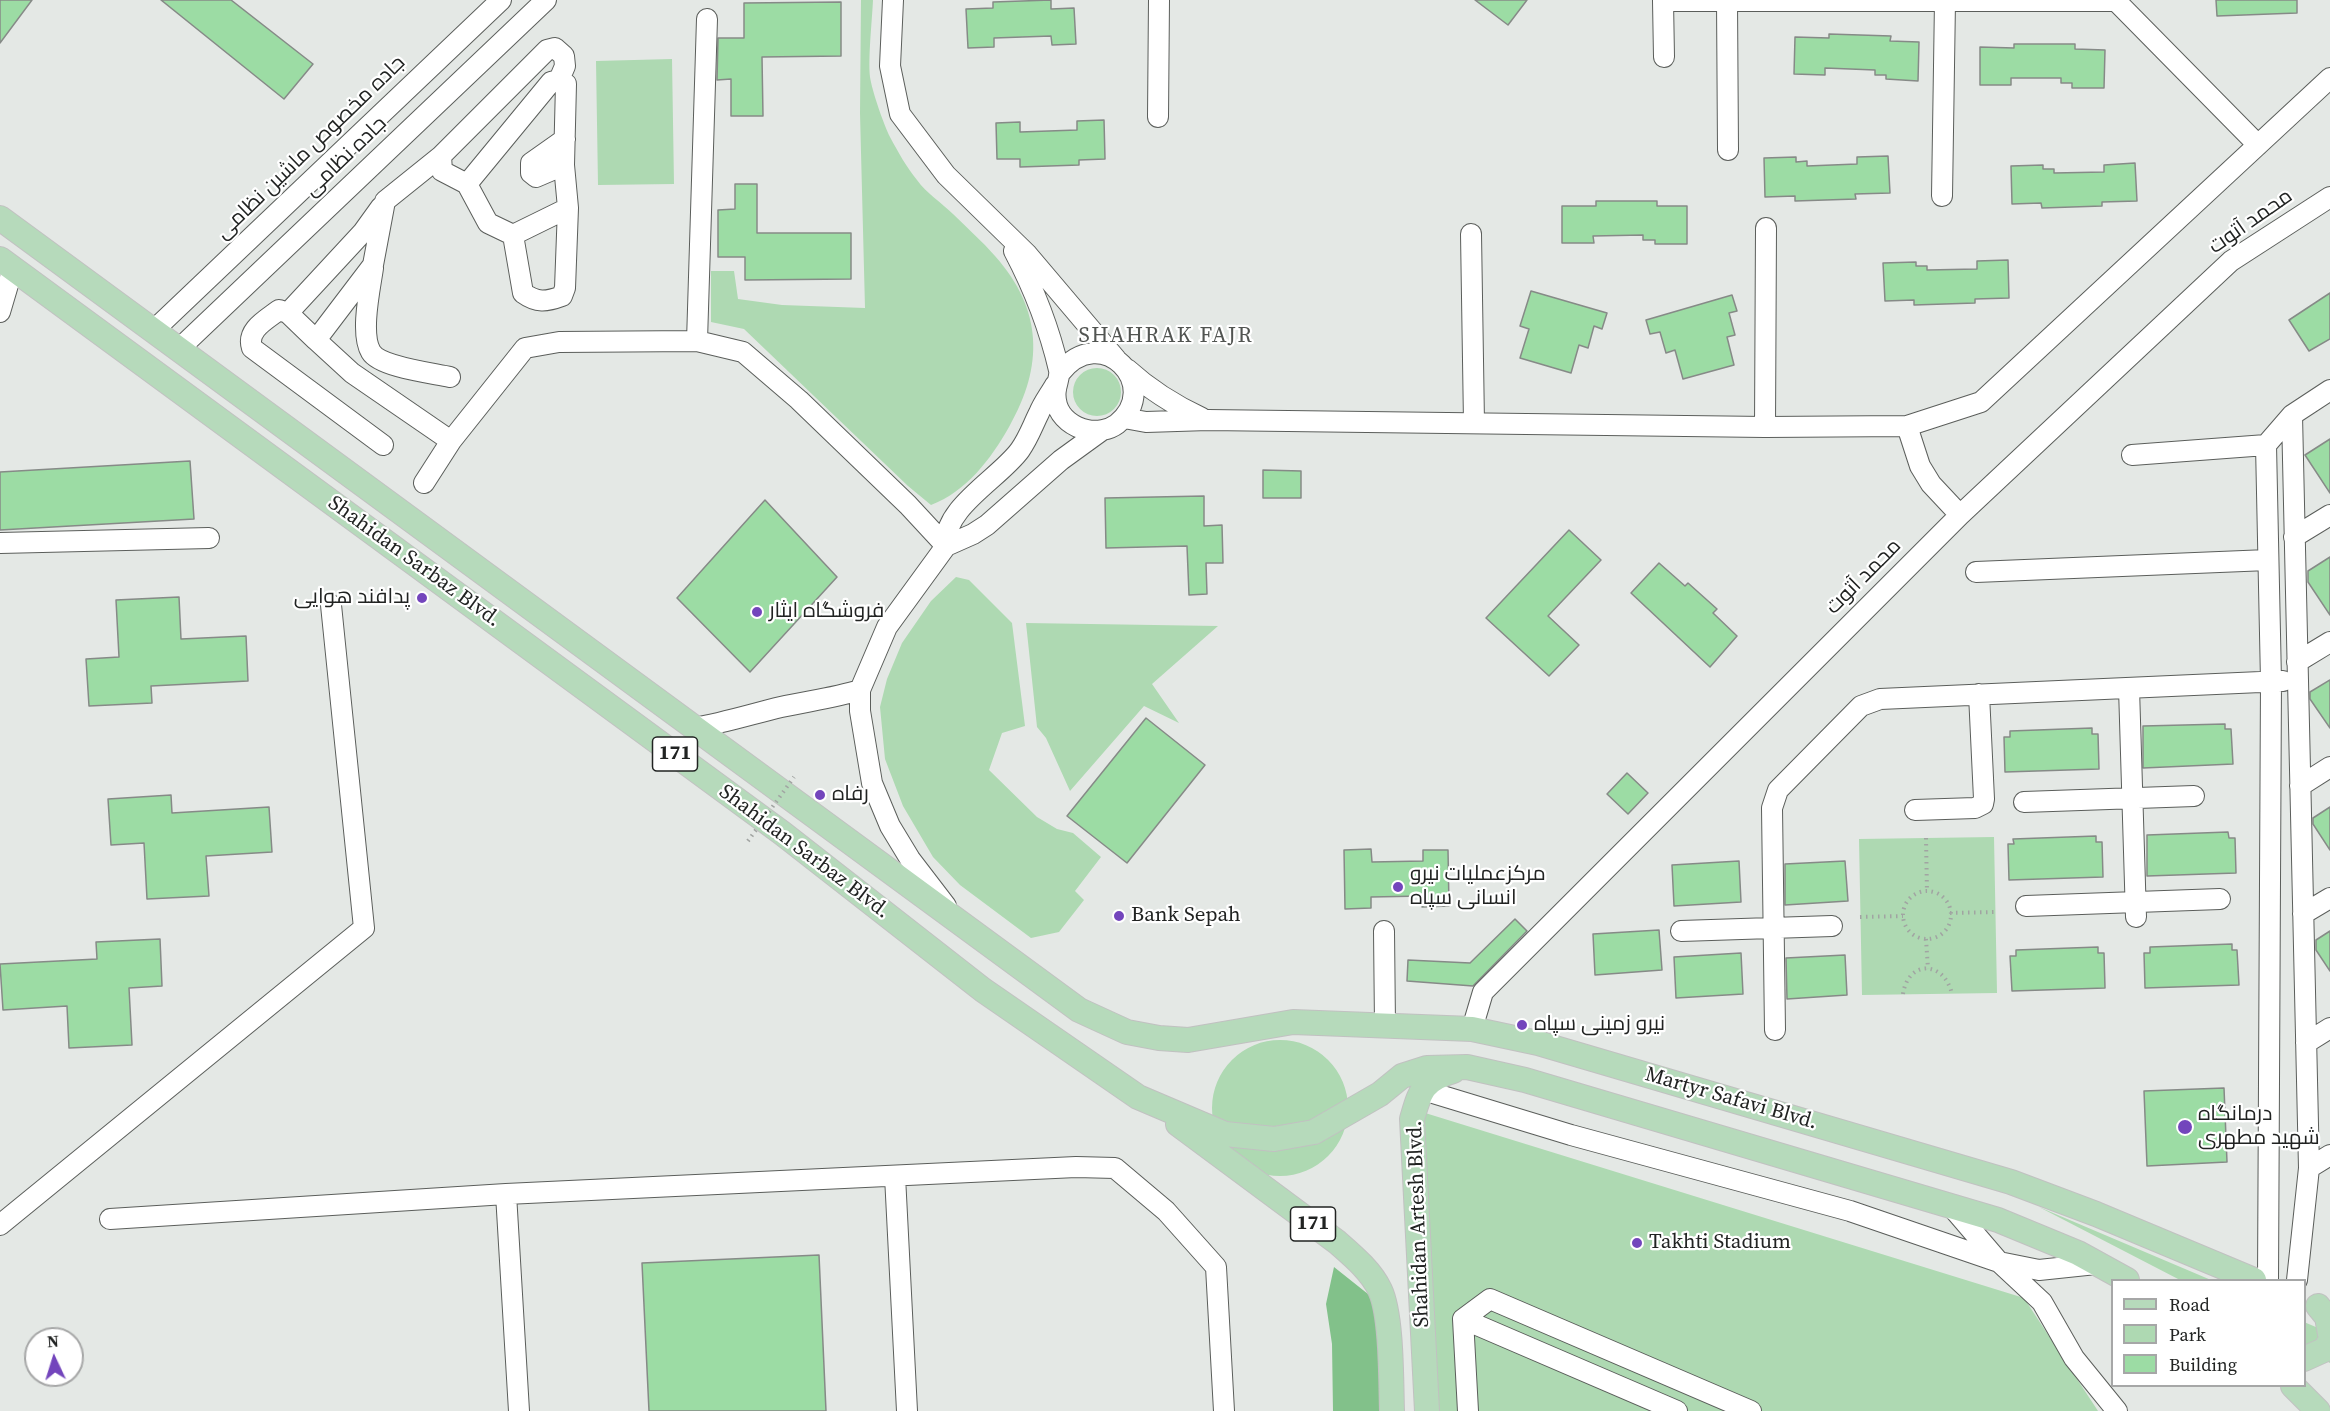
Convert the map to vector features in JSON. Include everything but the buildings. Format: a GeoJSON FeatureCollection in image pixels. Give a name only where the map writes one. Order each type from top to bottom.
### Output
{"type":"FeatureCollection","features":[{"type":"Feature","properties":{"kind":"main road","name":"Shahidan Sarbaz Blvd."},"geometry":{"type":"LineString","coordinates":[[0,218],[1079,1010],[1126,1032],[1188,1040]]}},
{"type":"Feature","properties":{"kind":"main road","name":"Shahidan Sarbaz Blvd."},"geometry":{"type":"LineString","coordinates":[[7,263],[782,833],[983,990],[1138,1097],[1225,1134],[1274,1139],[1314,1132],[1380,1094]]}},
{"type":"Feature","properties":{"kind":"main road","name":"Martyr Safavi Blvd."},"geometry":{"type":"LineString","coordinates":[[1188,1040],[1293,1022],[1472,1029],[1538,1042],[2011,1182],[2096,1214],[2249,1279]]}},
{"type":"Feature","properties":{"kind":"main road","name":"Shahidan Artesh Blvd."},"geometry":{"type":"LineString","coordinates":[[1427,1411],[1412,1119],[1419,1095],[1435,1077],[1467,1067]]}},
{"type":"Feature","properties":{"kind":"main road","name":"Martyr Safavi Blvd."},"geometry":{"type":"LineString","coordinates":[[1380,1094],[1402,1076],[1427,1068],[1467,1067],[1525,1080],[1998,1220],[2078,1253],[2123,1279]]}},
{"type":"Feature","properties":{"kind":"main road","name":"Shahidan Artesh Blvd."},"geometry":{"type":"LineString","coordinates":[[1138,1097],[1337,1242],[1358,1261],[1381,1291],[1388,1326],[1392,1411]]}},
{"type":"Feature","properties":{"kind":"main road"},"geometry":{"type":"LineString","coordinates":[[2317,1306],[2327,1317],[2330,1335]]}},
{"type":"Feature","properties":{"kind":"main road"},"geometry":{"type":"LineString","coordinates":[[2306,1358],[2324,1350],[2330,1342]]}},
{"type":"Feature","properties":{"kind":"main road"},"geometry":{"type":"LineString","coordinates":[[2294,1387],[2318,1411]]}},
{"type":"Feature","properties":{"kind":"street","name":"جاده مخصوص ماشین نظامی"},"geometry":{"type":"LineString","coordinates":[[153,331],[501,0]]}},
{"type":"Feature","properties":{"kind":"street","name":"جاده نظامی"},"geometry":{"type":"LineString","coordinates":[[179,349],[546,0]]}},
{"type":"Feature","properties":{"kind":"street"},"geometry":{"type":"LineString","coordinates":[[893,0],[890,66],[900,114],[946,175],[1027,254],[1121,364],[1132,380],[1134,393],[1131,406],[1124,418],[1114,426],[1101,431],[1061,460],[987,525],[946,546],[887,627],[860,690],[860,711],[872,783],[890,826],[910,859],[960,922]]}},
{"type":"Feature","properties":{"kind":"street"},"geometry":{"type":"LineString","coordinates":[[1158,117],[1159,0]]}},
{"type":"Feature","properties":{"kind":"street"},"geometry":{"type":"LineString","coordinates":[[1664,57],[1663,1],[2116,0],[2259,145]]}},
{"type":"Feature","properties":{"kind":"street"},"geometry":{"type":"LineString","coordinates":[[1727,1],[1728,150]]}},
{"type":"Feature","properties":{"kind":"street"},"geometry":{"type":"LineString","coordinates":[[1939,1],[1942,196]]}},
{"type":"Feature","properties":{"kind":"street"},"geometry":{"type":"LineString","coordinates":[[697,341],[707,18]]}},
{"type":"Feature","properties":{"kind":"street"},"geometry":{"type":"LineString","coordinates":[[288,313],[363,232],[385,201],[441,156],[547,50],[555,48],[564,56],[565,66],[559,80]]}},
{"type":"Feature","properties":{"kind":"street"},"geometry":{"type":"LineString","coordinates":[[1124,418],[1146,422],[1208,420],[1765,427],[1906,426],[1980,402],[2330,78]]}},
{"type":"Feature","properties":{"kind":"street"},"geometry":{"type":"LineString","coordinates":[[467,184],[551,82],[559,80],[566,84],[564,165],[568,208],[566,288],[561,296],[549,301],[534,301],[523,293],[513,236]]}},
{"type":"Feature","properties":{"kind":"street"},"geometry":{"type":"LineString","coordinates":[[564,165],[536,177],[531,173],[531,163],[566,139]]}},
{"type":"Feature","properties":{"kind":"street"},"geometry":{"type":"LineString","coordinates":[[441,156],[442,171],[467,184],[488,223],[513,236]]}},
{"type":"Feature","properties":{"kind":"street","name":"محمد آتوت"},"geometry":{"type":"LineString","coordinates":[[1472,1029],[1483,992],[1960,515],[2231,261],[2330,197]]}},
{"type":"Feature","properties":{"kind":"street"},"geometry":{"type":"LineString","coordinates":[[385,201],[373,266],[366,332],[371,352],[384,362],[450,377]]}},
{"type":"Feature","properties":{"kind":"street"},"geometry":{"type":"LineString","coordinates":[[513,236],[568,208]]}},
{"type":"Feature","properties":{"kind":"street"},"geometry":{"type":"LineString","coordinates":[[1765,427],[1766,228]]}},
{"type":"Feature","properties":{"kind":"street"},"geometry":{"type":"LineString","coordinates":[[1004,232],[1036,294],[1057,379],[1055,397],[1059,410],[1066,420],[1083,429],[1101,431]]}},
{"type":"Feature","properties":{"kind":"street"},"geometry":{"type":"LineString","coordinates":[[1471,234],[1474,423]]}},
{"type":"Feature","properties":{"kind":"street"},"geometry":{"type":"LineString","coordinates":[[0,312],[7,263]]}},
{"type":"Feature","properties":{"kind":"street"},"geometry":{"type":"LineString","coordinates":[[316,340],[373,266]]}},
{"type":"Feature","properties":{"kind":"street"},"geometry":{"type":"LineString","coordinates":[[383,445],[252,348],[250,340],[252,333],[279,310],[288,313],[352,373],[451,441]]}},
{"type":"Feature","properties":{"kind":"street"},"geometry":{"type":"LineString","coordinates":[[424,483],[451,441],[525,348],[559,342],[697,341],[742,352],[799,400],[908,505],[946,546]]}},
{"type":"Feature","properties":{"kind":"street"},"geometry":{"type":"LineString","coordinates":[[946,546],[945,535],[955,515],[1018,453],[1032,432],[1038,413],[1057,379],[1067,363],[1078,356],[1091,353],[1104,354],[1121,364],[1151,390],[1180,408],[1208,420]]}},
{"type":"Feature","properties":{"kind":"street"},"geometry":{"type":"LineString","coordinates":[[2268,1279],[2271,681],[2266,445],[2292,415],[2330,390]]}},
{"type":"Feature","properties":{"kind":"street"},"geometry":{"type":"LineString","coordinates":[[2292,415],[2309,1168],[2297,1279]]}},
{"type":"Feature","properties":{"kind":"street"},"geometry":{"type":"LineString","coordinates":[[1906,426],[1920,466],[1931,484],[1960,515]]}},
{"type":"Feature","properties":{"kind":"street"},"geometry":{"type":"LineString","coordinates":[[2132,456],[2266,445]]}},
{"type":"Feature","properties":{"kind":"street"},"geometry":{"type":"LineString","coordinates":[[2294,537],[2330,515]]}},
{"type":"Feature","properties":{"kind":"street"},"geometry":{"type":"LineString","coordinates":[[0,543],[209,538]]}},
{"type":"Feature","properties":{"kind":"street"},"geometry":{"type":"LineString","coordinates":[[1976,572],[2268,560]]}},
{"type":"Feature","properties":{"kind":"street"},"geometry":{"type":"LineString","coordinates":[[0,1225],[364,928],[331,605]]}},
{"type":"Feature","properties":{"kind":"street"},"geometry":{"type":"LineString","coordinates":[[1775,1029],[1772,808],[1778,790],[1861,706],[1880,699],[2271,681],[2297,671],[2330,642]]}},
{"type":"Feature","properties":{"kind":"street"},"geometry":{"type":"LineString","coordinates":[[2129,688],[2135,909]]}},
{"type":"Feature","properties":{"kind":"street"},"geometry":{"type":"LineString","coordinates":[[694,728],[724,723],[779,707],[834,698],[860,690]]}},
{"type":"Feature","properties":{"kind":"street"},"geometry":{"type":"LineString","coordinates":[[1915,810],[1975,808],[1983,804],[1979,694]]}},
{"type":"Feature","properties":{"kind":"street"},"geometry":{"type":"LineString","coordinates":[[2300,786],[2330,767]]}},
{"type":"Feature","properties":{"kind":"street"},"geometry":{"type":"LineString","coordinates":[[2024,802],[2194,796]]}},
{"type":"Feature","properties":{"kind":"street"},"geometry":{"type":"LineString","coordinates":[[2026,906],[2135,909],[2220,898]]}},
{"type":"Feature","properties":{"kind":"street"},"geometry":{"type":"LineString","coordinates":[[2303,914],[2330,898]]}},
{"type":"Feature","properties":{"kind":"street"},"geometry":{"type":"LineString","coordinates":[[1681,931],[1832,926]]}},
{"type":"Feature","properties":{"kind":"street"},"geometry":{"type":"LineString","coordinates":[[1384,930],[1385,1025]]}},
{"type":"Feature","properties":{"kind":"street"},"geometry":{"type":"LineString","coordinates":[[2306,1043],[2330,1028]]}},
{"type":"Feature","properties":{"kind":"street"},"geometry":{"type":"LineString","coordinates":[[1424,1090],[1571,1135],[1850,1211],[1999,1262],[2039,1270],[2096,1264]]}},
{"type":"Feature","properties":{"kind":"street"},"geometry":{"type":"LineString","coordinates":[[2309,1168],[2330,1155]]}},
{"type":"Feature","properties":{"kind":"street"},"geometry":{"type":"LineString","coordinates":[[110,1219],[506,1194],[1076,1167],[1115,1168],[1166,1211],[1216,1267],[1224,1411]]}},
{"type":"Feature","properties":{"kind":"street"},"geometry":{"type":"LineString","coordinates":[[896,1176],[907,1411]]}},
{"type":"Feature","properties":{"kind":"street"},"geometry":{"type":"LineString","coordinates":[[506,1194],[519,1411]]}},
{"type":"Feature","properties":{"kind":"street"},"geometry":{"type":"LineString","coordinates":[[1951,1206],[1999,1262],[2042,1302],[2095,1395],[2117,1411]]}},
{"type":"Feature","properties":{"kind":"street"},"geometry":{"type":"LineString","coordinates":[[1463,1319],[1490,1299],[1751,1411]]}},
{"type":"Feature","properties":{"kind":"street"},"geometry":{"type":"LineString","coordinates":[[1463,1319],[1468,1411]]}},
{"type":"Feature","properties":{"kind":"street"},"geometry":{"type":"LineString","coordinates":[[1463,1319],[1677,1411]]}},
{"type":"Feature","properties":{"kind":"path"},"geometry":{"type":"LineString","coordinates":[[748,841],[794,777]]}},
{"type":"Feature","properties":{"kind":"path"},"geometry":{"type":"LineString","coordinates":[[1926,838],[1927,892]]}},
{"type":"Feature","properties":{"kind":"path"},"geometry":{"type":"LineString","coordinates":[[1920,892],[1942,897],[1948,903],[1950,913],[1948,926],[1943,933],[1926,939],[1914,936],[1908,930],[1903,916],[1907,902],[1920,892]]}},
{"type":"Feature","properties":{"kind":"path"},"geometry":{"type":"LineString","coordinates":[[1950,913],[1995,912]]}},
{"type":"Feature","properties":{"kind":"path"},"geometry":{"type":"LineString","coordinates":[[1860,917],[1903,916]]}},
{"type":"Feature","properties":{"kind":"path"},"geometry":{"type":"LineString","coordinates":[[1926,939],[1928,969]]}},
{"type":"Feature","properties":{"kind":"path"},"geometry":{"type":"LineString","coordinates":[[1903,994],[1907,978],[1920,969],[1928,969],[1942,974],[1948,980],[1952,994]]}},
{"type":"Feature","properties":{"kind":"green space"},"geometry":{"type":"Polygon","coordinates":[[[861,0],[873,0],[870,77],[878,108],[890,137],[921,185],[985,245],[1011,276],[1030,318],[1033,339],[1033,360],[1028,382],[1020,404],[1002,439],[986,462],[966,483],[944,499],[931,505],[908,486],[744,329],[711,322],[711,271],[734,271],[738,299],[782,305],[865,308],[860,113],[861,0]]]}},
{"type":"Feature","properties":{"kind":"green space"},"geometry":{"type":"Polygon","coordinates":[[[672,59],[674,184],[598,185],[596,61],[672,59]]]}},
{"type":"Feature","properties":{"kind":"green space"},"geometry":{"type":"Polygon","coordinates":[[[1097,368],[1114,375],[1121,392],[1114,409],[1097,416],[1080,409],[1073,392],[1080,375],[1097,368]]]}},
{"type":"Feature","properties":{"kind":"green space"},"geometry":{"type":"Polygon","coordinates":[[[956,577],[969,580],[1012,623],[1025,726],[1002,733],[989,770],[1037,817],[1057,829],[1073,833],[1101,857],[1075,891],[1084,900],[1059,932],[1031,938],[960,885],[933,857],[903,806],[885,759],[880,707],[887,679],[902,643],[931,601],[956,577]]]}},
{"type":"Feature","properties":{"kind":"green space"},"geometry":{"type":"Polygon","coordinates":[[[1026,623],[1218,626],[1152,684],[1179,723],[1144,706],[1070,791],[1046,738],[1037,727],[1026,623]]]}},
{"type":"Feature","properties":{"kind":"green space"},"geometry":{"type":"Polygon","coordinates":[[[1994,837],[1997,993],[1862,995],[1859,839],[1994,837]]]}},
{"type":"Feature","properties":{"kind":"green space"},"geometry":{"type":"Polygon","coordinates":[[[1280,1040],[1306,1045],[1318,1051],[1328,1060],[1337,1070],[1343,1082],[1348,1108],[1343,1134],[1337,1146],[1328,1156],[1318,1165],[1306,1171],[1280,1176],[1254,1171],[1242,1165],[1232,1156],[1223,1146],[1217,1134],[1212,1108],[1217,1082],[1223,1070],[1232,1060],[1242,1051],[1254,1045],[1280,1040]]]}},
{"type":"Feature","properties":{"kind":"green space","name":"Takhti Stadium"},"geometry":{"type":"Polygon","coordinates":[[[1422,1112],[2024,1298],[2098,1411],[1439,1411],[1422,1112]]]}},
{"type":"Feature","properties":{"kind":"green space"},"geometry":{"type":"Polygon","coordinates":[[[2039,1207],[2209,1279],[2178,1279],[2039,1207]]]}},
{"type":"Feature","properties":{"kind":"green space"},"geometry":{"type":"Polygon","coordinates":[[[1334,1267],[1373,1298],[1380,1344],[1383,1411],[1333,1411],[1332,1344],[1326,1304],[1334,1267]]]}},
{"type":"Feature","properties":{"kind":"green space"},"geometry":{"type":"Polygon","coordinates":[[[2306,1323],[2330,1333],[2330,1363],[2306,1350],[2306,1323]]]}},
{"type":"Feature","properties":{"kind":"place","name":"پدافند هوایی"},"geometry":{"type":"Point","coordinates":[422,598]}},
{"type":"Feature","properties":{"kind":"place","name":"فروشگاه ایثار"},"geometry":{"type":"Point","coordinates":[757,612]}},
{"type":"Feature","properties":{"kind":"place","name":"رفاه"},"geometry":{"type":"Point","coordinates":[820,795]}},
{"type":"Feature","properties":{"kind":"place","name":"مرکزعملیات نیرو انسانی سپاه"},"geometry":{"type":"Point","coordinates":[1398,887]}},
{"type":"Feature","properties":{"kind":"place","name":"Bank Sepah"},"geometry":{"type":"Point","coordinates":[1119,916]}},
{"type":"Feature","properties":{"kind":"place","name":"نیرو زمینی سپاه"},"geometry":{"type":"Point","coordinates":[1522,1025]}},
{"type":"Feature","properties":{"kind":"place","name":"درمانگاه شهید مطهری"},"geometry":{"type":"Point","coordinates":[2185,1127]}},
{"type":"Feature","properties":{"kind":"place","name":"Takhti Stadium"},"geometry":{"type":"Point","coordinates":[1637,1243]}},
{"type":"Feature","properties":{"kind":"district","name":"SHAHRAK FAJR"},"geometry":{"type":"Point","coordinates":[1166,336]}}]}
